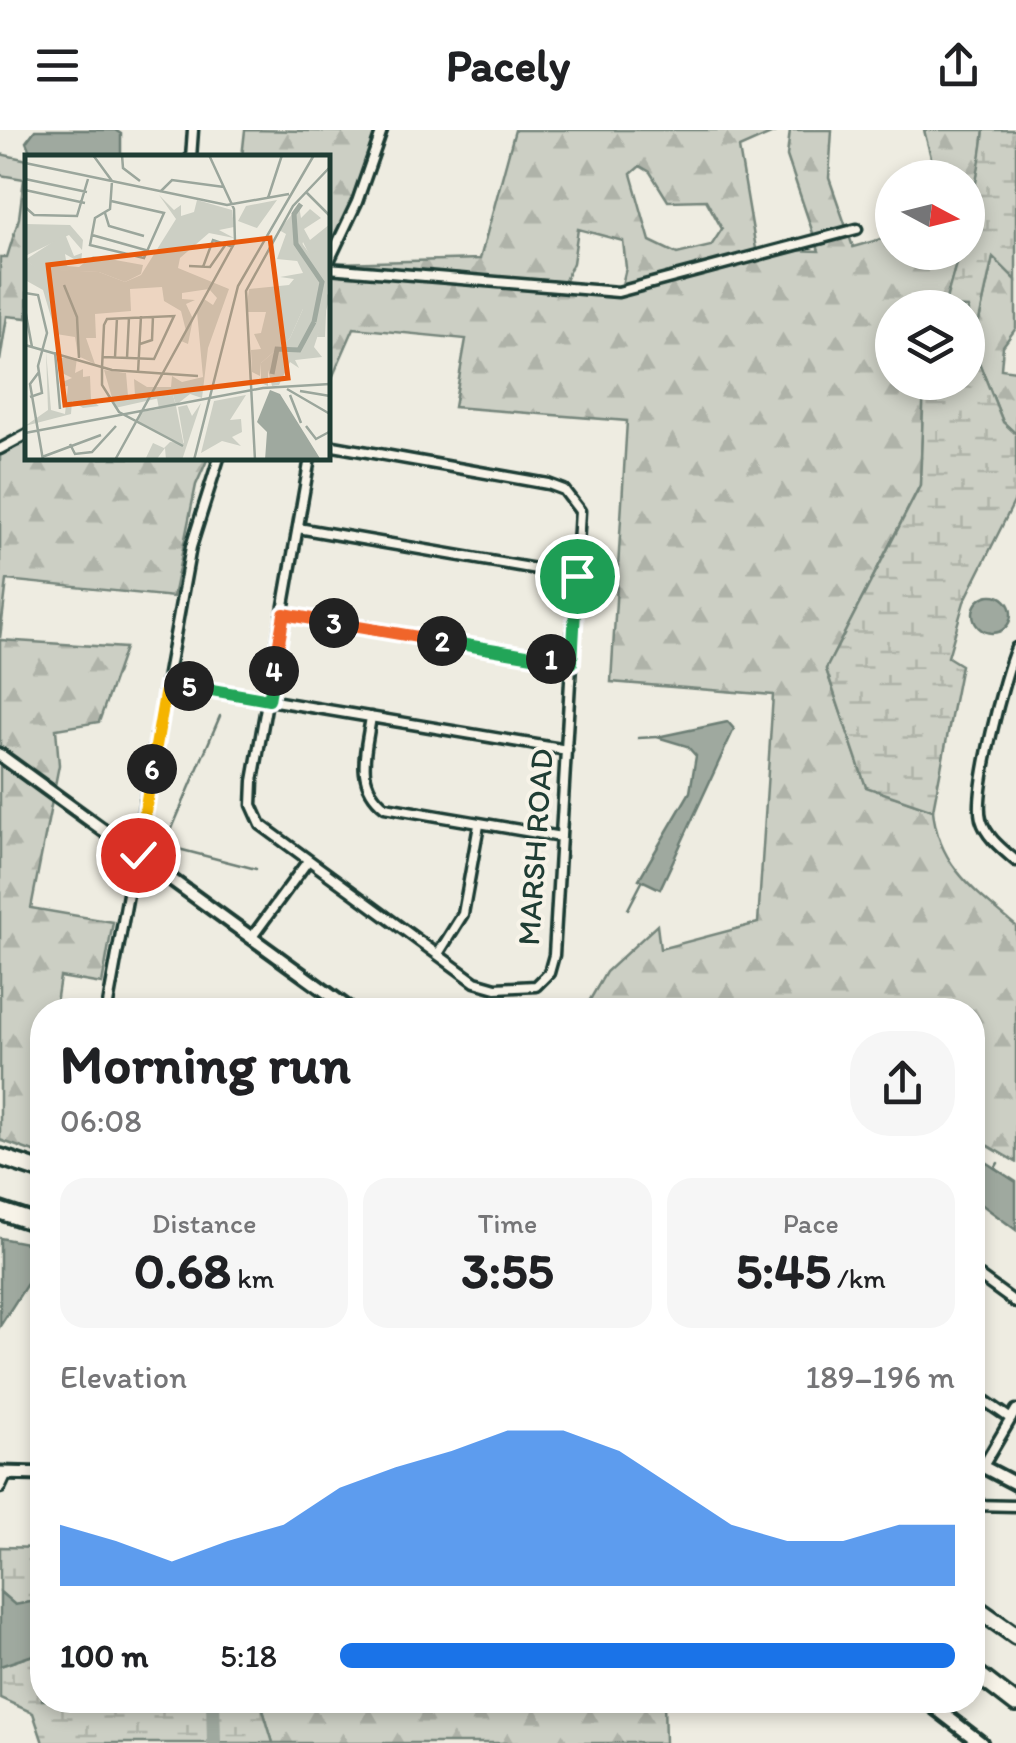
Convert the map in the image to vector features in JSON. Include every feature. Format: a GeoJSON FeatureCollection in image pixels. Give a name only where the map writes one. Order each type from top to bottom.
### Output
{"type":"FeatureCollection","features":[{"type":"Feature","properties":{"kind":"highway"},"geometry":{"type":"LineString","coordinates":[[0,1158],[30,1167]]}},
{"type":"Feature","properties":{"kind":"highway"},"geometry":{"type":"LineString","coordinates":[[0,1210],[30,1221]]}},
{"type":"Feature","properties":{"kind":"highway"},"geometry":{"type":"LineString","coordinates":[[985,1614],[1016,1636]]}},
{"type":"Feature","properties":{"kind":"highway"},"geometry":{"type":"LineString","coordinates":[[985,1680],[1016,1704]]}},
{"type":"Feature","properties":{"kind":"main road"},"geometry":{"type":"LineString","coordinates":[[4,1473],[30,1474]]}},
{"type":"Feature","properties":{"kind":"main road"},"geometry":{"type":"LineString","coordinates":[[943,1713],[981,1743]]}},
{"type":"Feature","properties":{"kind":"street"},"geometry":{"type":"LineString","coordinates":[[191,155],[194,130]]}},
{"type":"Feature","properties":{"kind":"street"},"geometry":{"type":"LineString","coordinates":[[330,262],[357,202],[382,130]]}},
{"type":"Feature","properties":{"kind":"street"},"geometry":{"type":"LineString","coordinates":[[330,266],[618,292],[857,229]]}},
{"type":"Feature","properties":{"kind":"street"},"geometry":{"type":"LineString","coordinates":[[0,449],[25,436]]}},
{"type":"Feature","properties":{"kind":"street","name":"MARSH ROAD"},"geometry":{"type":"LineString","coordinates":[[310,460],[252,805],[260,825],[487,987],[528,989],[543,981],[554,954],[581,520],[577,504],[564,490],[330,445]]}},
{"type":"Feature","properties":{"kind":"street"},"geometry":{"type":"LineString","coordinates":[[109,998],[197,522],[218,460]]}},
{"type":"Feature","properties":{"kind":"street"},"geometry":{"type":"LineString","coordinates":[[298,528],[577,576]]}},
{"type":"Feature","properties":{"kind":"street"},"geometry":{"type":"LineString","coordinates":[[284,614],[572,663]]}},
{"type":"Feature","properties":{"kind":"street"},"geometry":{"type":"LineString","coordinates":[[1016,648],[1005,681],[980,808],[989,836],[1016,861]]}},
{"type":"Feature","properties":{"kind":"street"},"geometry":{"type":"LineString","coordinates":[[167,683],[567,750]]}},
{"type":"Feature","properties":{"kind":"street"},"geometry":{"type":"LineString","coordinates":[[371,717],[364,778],[374,798],[402,812],[561,838]]}},
{"type":"Feature","properties":{"kind":"street"},"geometry":{"type":"LineString","coordinates":[[0,755],[336,998]]}},
{"type":"Feature","properties":{"kind":"street"},"geometry":{"type":"LineString","coordinates":[[438,954],[463,914],[479,825]]}},
{"type":"Feature","properties":{"kind":"street"},"geometry":{"type":"LineString","coordinates":[[252,937],[307,862]]}},
{"type":"Feature","properties":{"kind":"street"},"geometry":{"type":"LineString","coordinates":[[985,1280],[1016,1303]]}},
{"type":"Feature","properties":{"kind":"street"},"geometry":{"type":"LineString","coordinates":[[985,1399],[1013,1414],[985,1453]]}},
{"type":"Feature","properties":{"kind":"street"},"geometry":{"type":"LineString","coordinates":[[985,1468],[1016,1484]]}},
{"type":"Feature","properties":{"kind":"street"},"geometry":{"type":"LineString","coordinates":[[0,1488],[4,1473]]}},
{"type":"Feature","properties":{"kind":"street"},"geometry":{"type":"LineString","coordinates":[[985,1505],[1016,1506]]}},
{"type":"Feature","properties":{"kind":"green space"},"geometry":{"type":"Polygon","coordinates":[[[245,130],[376,132],[346,215],[330,242],[330,155],[242,155],[245,130]]]}},
{"type":"Feature","properties":{"kind":"green space"},"geometry":{"type":"Polygon","coordinates":[[[515,130],[780,130],[739,148],[756,249],[819,251],[787,156],[790,130],[832,130],[829,178],[853,247],[875,241],[875,270],[954,270],[949,290],[875,290],[875,400],[923,400],[920,485],[826,669],[866,786],[933,810],[942,847],[961,876],[1016,926],[1016,1162],[985,1144],[985,998],[591,998],[606,972],[657,925],[660,949],[758,923],[773,695],[611,682],[627,421],[454,407],[466,339],[354,328],[330,382],[330,279],[339,263],[480,259],[515,130]],[[640,166],[631,174],[650,241],[677,254],[711,246],[722,229],[706,200],[668,201],[650,172],[640,166]],[[578,229],[573,263],[563,285],[621,289],[626,268],[623,241],[578,229]]]}},
{"type":"Feature","properties":{"kind":"green space"},"geometry":{"type":"Polygon","coordinates":[[[924,130],[984,130],[981,160],[932,160],[924,130]]]}},
{"type":"Feature","properties":{"kind":"green space"},"geometry":{"type":"Polygon","coordinates":[[[984,130],[1016,130],[1016,280],[993,257],[985,293],[985,290],[949,290],[954,270],[985,270],[985,160],[979,160],[984,130]]]}},
{"type":"Feature","properties":{"kind":"green space"},"geometry":{"type":"Polygon","coordinates":[[[0,154],[25,159],[25,318],[7,316],[0,361],[0,257],[7,257],[19,218],[24,179],[0,175],[0,154]]]}},
{"type":"Feature","properties":{"kind":"green space"},"geometry":{"type":"Polygon","coordinates":[[[993,256],[1016,280],[1016,328],[1003,346],[1001,369],[1016,371],[1016,434],[1003,422],[985,378],[985,293],[993,256]]]}},
{"type":"Feature","properties":{"kind":"green space"},"geometry":{"type":"Polygon","coordinates":[[[985,378],[1003,422],[1016,434],[1016,498],[964,602],[948,657],[961,665],[933,810],[866,787],[826,669],[920,486],[923,400],[985,400],[985,378]]]}},
{"type":"Feature","properties":{"kind":"green space"},"geometry":{"type":"Polygon","coordinates":[[[25,441],[25,460],[207,460],[196,485],[173,597],[7,580],[0,638],[0,449],[25,441]]]}},
{"type":"Feature","properties":{"kind":"green space"},"geometry":{"type":"Polygon","coordinates":[[[0,640],[125,648],[99,722],[56,729],[59,765],[31,908],[113,922],[102,984],[60,977],[57,998],[30,998],[30,1151],[0,1140],[0,640]]]}},
{"type":"Feature","properties":{"kind":"green space"},"geometry":{"type":"Polygon","coordinates":[[[0,1547],[30,1548],[30,1602],[15,1605],[0,1592],[0,1547]]]}},
{"type":"Feature","properties":{"kind":"green space"},"geometry":{"type":"Polygon","coordinates":[[[30,1656],[30,1712],[0,1698],[0,1666],[30,1656]]]}},
{"type":"Feature","properties":{"kind":"green space"},"geometry":{"type":"Polygon","coordinates":[[[33,1713],[264,1713],[273,1743],[43,1743],[33,1713]]]}},
{"type":"Feature","properties":{"kind":"green space"},"geometry":{"type":"Polygon","coordinates":[[[264,1713],[664,1713],[665,1743],[273,1743],[264,1713]]]}},
{"type":"Feature","properties":{"kind":"shaded area"},"geometry":{"type":"Polygon","coordinates":[[[35,130],[115,130],[121,134],[121,155],[31,154],[26,142],[35,130]]]}},
{"type":"Feature","properties":{"kind":"shaded area"},"geometry":{"type":"Polygon","coordinates":[[[992,595],[1006,600],[1011,614],[1006,628],[992,633],[978,628],[973,614],[978,600],[992,595]]]}},
{"type":"Feature","properties":{"kind":"shaded area"},"geometry":{"type":"Polygon","coordinates":[[[728,722],[734,729],[660,889],[639,879],[690,792],[696,756],[687,746],[657,737],[728,722]]]}},
{"type":"Feature","properties":{"kind":"shaded area"},"geometry":{"type":"Polygon","coordinates":[[[985,1162],[1016,1182],[1016,1230],[985,1207],[985,1162]]]}},
{"type":"Feature","properties":{"kind":"shaded area"},"geometry":{"type":"Polygon","coordinates":[[[0,1238],[30,1244],[30,1279],[0,1326],[0,1238]]]}},
{"type":"Feature","properties":{"kind":"shaded area"},"geometry":{"type":"Polygon","coordinates":[[[0,1592],[15,1605],[30,1602],[30,1656],[0,1666],[0,1592]]]}},
{"type":"Feature","properties":{"kind":"waterway"},"geometry":{"type":"LineString","coordinates":[[165,845],[220,716]]}},
{"type":"Feature","properties":{"kind":"waterway"},"geometry":{"type":"LineString","coordinates":[[638,738],[657,737]]}},
{"type":"Feature","properties":{"kind":"waterway"},"geometry":{"type":"LineString","coordinates":[[163,845],[256,869]]}},
{"type":"Feature","properties":{"kind":"waterway"},"geometry":{"type":"LineString","coordinates":[[628,909],[642,882]]}},
{"type":"Feature","properties":{"kind":"waterway"},"geometry":{"type":"LineString","coordinates":[[995,1168],[998,1163]]}},
{"type":"Feature","properties":{"kind":"waterway"},"geometry":{"type":"LineString","coordinates":[[213,1713],[214,1743]]}},
{"type":"Feature","properties":{"kind":"route"},"geometry":{"type":"LineString","coordinates":[[138,855],[167,683],[269,700],[284,614],[572,663],[577,576]]}}]}
